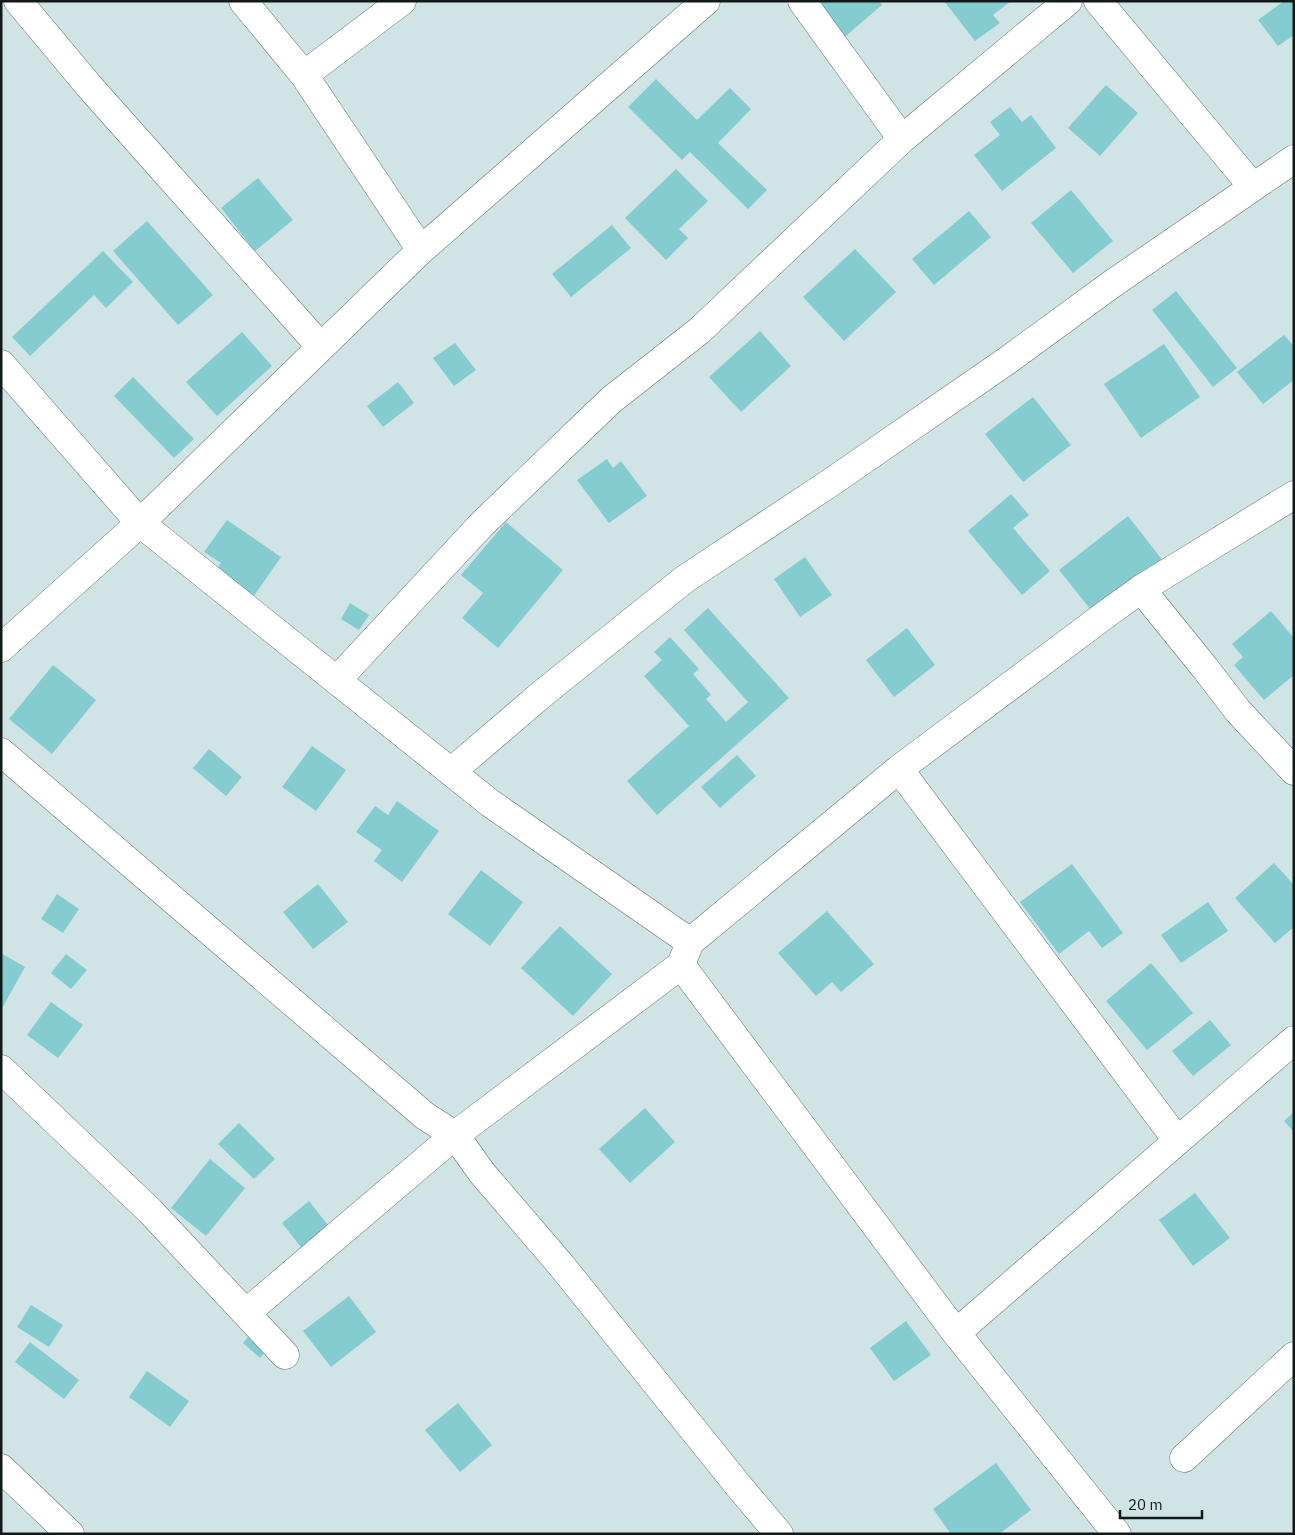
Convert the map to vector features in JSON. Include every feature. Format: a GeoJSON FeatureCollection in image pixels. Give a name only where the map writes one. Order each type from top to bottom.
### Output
{"type":"FeatureCollection","features":[{"type":"Feature","properties":{"kind":"street"},"geometry":{"type":"LineString","coordinates":[[18,1],[89,86],[321,347]]}},
{"type":"Feature","properties":{"kind":"street"},"geometry":{"type":"LineString","coordinates":[[243,1],[304,76],[421,250]]}},
{"type":"Feature","properties":{"kind":"street"},"geometry":{"type":"LineString","coordinates":[[304,76],[402,1]]}},
{"type":"Feature","properties":{"kind":"street"},"geometry":{"type":"LineString","coordinates":[[1,648],[140,523],[421,250],[706,1]]}},
{"type":"Feature","properties":{"kind":"street"},"geometry":{"type":"LineString","coordinates":[[802,1],[902,139]]}},
{"type":"Feature","properties":{"kind":"street"},"geometry":{"type":"LineString","coordinates":[[337,680],[482,524],[611,400],[699,332],[902,139],[1068,1]]}},
{"type":"Feature","properties":{"kind":"street"},"geometry":{"type":"LineString","coordinates":[[1098,1],[1253,187]]}},
{"type":"Feature","properties":{"kind":"street"},"geometry":{"type":"LineString","coordinates":[[451,772],[542,694],[685,579],[830,483],[1294,160]]}},
{"type":"Feature","properties":{"kind":"street"},"geometry":{"type":"LineString","coordinates":[[1,364],[140,523],[490,803],[686,953],[956,1333],[1116,1534]]}},
{"type":"Feature","properties":{"kind":"street"},"geometry":{"type":"LineString","coordinates":[[246,1313],[455,1135],[686,953],[899,769],[1141,590],[1294,495]]}},
{"type":"Feature","properties":{"kind":"street"},"geometry":{"type":"LineString","coordinates":[[1141,590],[1238,711],[1294,771]]}},
{"type":"Feature","properties":{"kind":"street"},"geometry":{"type":"LineString","coordinates":[[1,752],[425,1116],[455,1135],[482,1173],[561,1265],[779,1534]]}},
{"type":"Feature","properties":{"kind":"street"},"geometry":{"type":"LineString","coordinates":[[899,769],[1177,1140]]}},
{"type":"Feature","properties":{"kind":"street"},"geometry":{"type":"LineString","coordinates":[[956,1333],[1294,1040]]}},
{"type":"Feature","properties":{"kind":"street"},"geometry":{"type":"LineString","coordinates":[[1,1069],[150,1211],[286,1354]]}},
{"type":"Feature","properties":{"kind":"street"},"geometry":{"type":"LineString","coordinates":[[1184,1458],[1294,1356]]}},
{"type":"Feature","properties":{"kind":"street"},"geometry":{"type":"LineString","coordinates":[[1,1468],[70,1534]]}},
{"type":"Feature","properties":{"kind":"building"},"geometry":{"type":"Polygon","coordinates":[[[820,1],[879,1],[882,5],[840,41],[815,13],[823,5],[820,1]]]}},
{"type":"Feature","properties":{"kind":"building"},"geometry":{"type":"Polygon","coordinates":[[[944,1],[1011,1],[993,15],[1000,23],[975,41],[944,1]]]}},
{"type":"Feature","properties":{"kind":"building"},"geometry":{"type":"Polygon","coordinates":[[[1284,1],[1294,1],[1294,35],[1278,46],[1258,20],[1284,1]]]}},
{"type":"Feature","properties":{"kind":"building"},"geometry":{"type":"Polygon","coordinates":[[[656,79],[697,120],[730,88],[751,109],[718,143],[767,190],[748,209],[690,152],[682,160],[628,107],[656,79]]]}},
{"type":"Feature","properties":{"kind":"building"},"geometry":{"type":"Polygon","coordinates":[[[1106,85],[1138,113],[1100,156],[1068,128],[1106,85]]]}},
{"type":"Feature","properties":{"kind":"building"},"geometry":{"type":"Polygon","coordinates":[[[1010,107],[1022,122],[1031,115],[1056,148],[1002,191],[974,155],[1000,135],[990,122],[1010,107]]]}},
{"type":"Feature","properties":{"kind":"building"},"geometry":{"type":"Polygon","coordinates":[[[676,169],[708,201],[679,229],[688,238],[666,260],[625,218],[676,169]]]}},
{"type":"Feature","properties":{"kind":"building"},"geometry":{"type":"Polygon","coordinates":[[[258,178],[293,220],[255,251],[221,208],[258,178]]]}},
{"type":"Feature","properties":{"kind":"building"},"geometry":{"type":"Polygon","coordinates":[[[1071,190],[1113,241],[1073,273],[1031,223],[1071,190]]]}},
{"type":"Feature","properties":{"kind":"building"},"geometry":{"type":"Polygon","coordinates":[[[969,211],[991,237],[934,285],[912,259],[969,211]]]}},
{"type":"Feature","properties":{"kind":"building"},"geometry":{"type":"Polygon","coordinates":[[[147,221],[213,295],[178,325],[113,251],[147,221]]]}},
{"type":"Feature","properties":{"kind":"building"},"geometry":{"type":"Polygon","coordinates":[[[612,225],[631,248],[571,297],[552,274],[612,225]]]}},
{"type":"Feature","properties":{"kind":"building"},"geometry":{"type":"Polygon","coordinates":[[[855,249],[896,292],[844,341],[803,297],[855,249]]]}},
{"type":"Feature","properties":{"kind":"building"},"geometry":{"type":"Polygon","coordinates":[[[103,251],[133,282],[106,308],[94,295],[30,356],[12,337],[103,251]]]}},
{"type":"Feature","properties":{"kind":"building"},"geometry":{"type":"Polygon","coordinates":[[[1176,291],[1237,368],[1213,387],[1152,310],[1176,291]]]}},
{"type":"Feature","properties":{"kind":"building"},"geometry":{"type":"Polygon","coordinates":[[[760,331],[791,366],[741,412],[709,377],[760,331]]]}},
{"type":"Feature","properties":{"kind":"building"},"geometry":{"type":"Polygon","coordinates":[[[242,332],[272,366],[217,416],[186,382],[242,332]]]}},
{"type":"Feature","properties":{"kind":"building"},"geometry":{"type":"Polygon","coordinates":[[[1284,335],[1294,346],[1294,380],[1263,404],[1237,372],[1284,335]]]}},
{"type":"Feature","properties":{"kind":"building"},"geometry":{"type":"Polygon","coordinates":[[[455,343],[476,370],[454,386],[433,358],[455,343]]]}},
{"type":"Feature","properties":{"kind":"building"},"geometry":{"type":"Polygon","coordinates":[[[1164,344],[1200,397],[1141,438],[1104,384],[1164,344]]]}},
{"type":"Feature","properties":{"kind":"building"},"geometry":{"type":"Polygon","coordinates":[[[133,377],[194,439],[174,458],[114,396],[133,377]]]}},
{"type":"Feature","properties":{"kind":"building"},"geometry":{"type":"Polygon","coordinates":[[[398,382],[414,403],[383,427],[367,406],[398,382]]]}},
{"type":"Feature","properties":{"kind":"building"},"geometry":{"type":"Polygon","coordinates":[[[1033,397],[1071,445],[1023,482],[985,434],[1033,397]]]}},
{"type":"Feature","properties":{"kind":"building"},"geometry":{"type":"Polygon","coordinates":[[[607,459],[613,468],[621,461],[647,496],[609,523],[577,480],[607,459]]]}},
{"type":"Feature","properties":{"kind":"building"},"geometry":{"type":"Polygon","coordinates":[[[1011,494],[1029,515],[1013,528],[1050,571],[1022,595],[968,531],[1011,494]]]}},
{"type":"Feature","properties":{"kind":"building"},"geometry":{"type":"Polygon","coordinates":[[[1128,516],[1164,562],[1095,615],[1059,570],[1128,516]]]}},
{"type":"Feature","properties":{"kind":"building"},"geometry":{"type":"Polygon","coordinates":[[[227,520],[281,557],[249,603],[212,576],[221,563],[204,552],[227,520]]]}},
{"type":"Feature","properties":{"kind":"building"},"geometry":{"type":"Polygon","coordinates":[[[506,522],[563,570],[498,648],[462,618],[483,593],[461,575],[506,522]]]}},
{"type":"Feature","properties":{"kind":"building"},"geometry":{"type":"Polygon","coordinates":[[[805,557],[832,595],[800,617],[774,579],[805,557]]]}},
{"type":"Feature","properties":{"kind":"building"},"geometry":{"type":"Polygon","coordinates":[[[350,603],[369,615],[359,630],[341,619],[350,603]]]}},
{"type":"Feature","properties":{"kind":"building"},"geometry":{"type":"Polygon","coordinates":[[[708,608],[789,698],[657,815],[627,781],[689,726],[644,676],[662,660],[654,652],[670,637],[699,669],[693,674],[711,695],[706,699],[726,722],[748,702],[684,630],[708,608]]]}},
{"type":"Feature","properties":{"kind":"building"},"geometry":{"type":"Polygon","coordinates":[[[1271,611],[1294,638],[1294,675],[1264,700],[1234,665],[1243,657],[1232,644],[1271,611]]]}},
{"type":"Feature","properties":{"kind":"building"},"geometry":{"type":"Polygon","coordinates":[[[907,628],[935,665],[894,697],[866,660],[907,628]]]}},
{"type":"Feature","properties":{"kind":"building"},"geometry":{"type":"Polygon","coordinates":[[[53,665],[96,700],[52,754],[9,719],[53,665]]]}},
{"type":"Feature","properties":{"kind":"building"},"geometry":{"type":"Polygon","coordinates":[[[312,746],[346,770],[316,811],[282,787],[312,746]]]}},
{"type":"Feature","properties":{"kind":"building"},"geometry":{"type":"Polygon","coordinates":[[[209,749],[242,777],[226,796],[193,768],[209,749]]]}},
{"type":"Feature","properties":{"kind":"building"},"geometry":{"type":"Polygon","coordinates":[[[737,755],[756,776],[720,808],[701,787],[737,755]]]}},
{"type":"Feature","properties":{"kind":"building"},"geometry":{"type":"Polygon","coordinates":[[[397,801],[439,831],[402,882],[374,861],[382,850],[356,832],[375,806],[388,815],[397,801]]]}},
{"type":"Feature","properties":{"kind":"building"},"geometry":{"type":"Polygon","coordinates":[[[1274,863],[1294,885],[1294,927],[1275,943],[1235,898],[1274,863]]]}},
{"type":"Feature","properties":{"kind":"building"},"geometry":{"type":"Polygon","coordinates":[[[1072,864],[1123,933],[1102,948],[1089,931],[1059,954],[1020,902],[1072,864]]]}},
{"type":"Feature","properties":{"kind":"building"},"geometry":{"type":"Polygon","coordinates":[[[481,870],[523,902],[490,946],[448,914],[481,870]]]}},
{"type":"Feature","properties":{"kind":"building"},"geometry":{"type":"Polygon","coordinates":[[[318,884],[348,922],[313,949],[283,912],[318,884]]]}},
{"type":"Feature","properties":{"kind":"building"},"geometry":{"type":"Polygon","coordinates":[[[57,894],[79,909],[63,933],[41,919],[57,894]]]}},
{"type":"Feature","properties":{"kind":"building"},"geometry":{"type":"Polygon","coordinates":[[[1208,902],[1228,931],[1181,963],[1161,935],[1208,902]]]}},
{"type":"Feature","properties":{"kind":"building"},"geometry":{"type":"Polygon","coordinates":[[[827,911],[874,964],[841,992],[832,982],[816,996],[778,953],[827,911]]]}},
{"type":"Feature","properties":{"kind":"building"},"geometry":{"type":"Polygon","coordinates":[[[560,926],[612,974],[573,1016],[521,968],[560,926]]]}},
{"type":"Feature","properties":{"kind":"building"},"geometry":{"type":"Polygon","coordinates":[[[1,953],[25,967],[1,1010],[1,953]]]}},
{"type":"Feature","properties":{"kind":"building"},"geometry":{"type":"Polygon","coordinates":[[[66,954],[87,970],[71,989],[51,973],[66,954]]]}},
{"type":"Feature","properties":{"kind":"building"},"geometry":{"type":"Polygon","coordinates":[[[1151,963],[1193,1013],[1147,1050],[1106,1001],[1151,963]]]}},
{"type":"Feature","properties":{"kind":"building"},"geometry":{"type":"Polygon","coordinates":[[[51,1002],[83,1025],[58,1058],[27,1035],[51,1002]]]}},
{"type":"Feature","properties":{"kind":"building"},"geometry":{"type":"Polygon","coordinates":[[[1210,1020],[1231,1045],[1193,1076],[1172,1051],[1210,1020]]]}},
{"type":"Feature","properties":{"kind":"building"},"geometry":{"type":"Polygon","coordinates":[[[645,1108],[675,1142],[630,1183],[599,1149],[645,1108]]]}},
{"type":"Feature","properties":{"kind":"building"},"geometry":{"type":"Polygon","coordinates":[[[1294,1112],[1294,1132],[1284,1121],[1294,1112]]]}},
{"type":"Feature","properties":{"kind":"building"},"geometry":{"type":"Polygon","coordinates":[[[239,1123],[275,1159],[254,1179],[218,1144],[239,1123]]]}},
{"type":"Feature","properties":{"kind":"building"},"geometry":{"type":"Polygon","coordinates":[[[210,1159],[245,1188],[206,1236],[171,1208],[210,1159]]]}},
{"type":"Feature","properties":{"kind":"building"},"geometry":{"type":"Polygon","coordinates":[[[1195,1193],[1230,1238],[1193,1266],[1159,1220],[1195,1193]]]}},
{"type":"Feature","properties":{"kind":"building"},"geometry":{"type":"Polygon","coordinates":[[[309,1201],[331,1229],[304,1251],[282,1223],[309,1201]]]}},
{"type":"Feature","properties":{"kind":"building"},"geometry":{"type":"Polygon","coordinates":[[[349,1296],[376,1332],[331,1367],[303,1331],[349,1296]]]}},
{"type":"Feature","properties":{"kind":"building"},"geometry":{"type":"Polygon","coordinates":[[[31,1305],[63,1325],[49,1347],[17,1327],[31,1305]]]}},
{"type":"Feature","properties":{"kind":"building"},"geometry":{"type":"Polygon","coordinates":[[[906,1321],[931,1355],[894,1381],[870,1348],[906,1321]]]}},
{"type":"Feature","properties":{"kind":"building"},"geometry":{"type":"Polygon","coordinates":[[[253,1331],[270,1346],[260,1358],[243,1343],[253,1331]]]}},
{"type":"Feature","properties":{"kind":"building"},"geometry":{"type":"Polygon","coordinates":[[[30,1342],[79,1380],[64,1399],[15,1362],[30,1342]]]}},
{"type":"Feature","properties":{"kind":"building"},"geometry":{"type":"Polygon","coordinates":[[[147,1371],[189,1401],[170,1427],[129,1397],[147,1371]]]}},
{"type":"Feature","properties":{"kind":"building"},"geometry":{"type":"Polygon","coordinates":[[[458,1403],[492,1445],[460,1472],[425,1430],[458,1403]]]}},
{"type":"Feature","properties":{"kind":"building"},"geometry":{"type":"Polygon","coordinates":[[[996,1463],[1031,1510],[999,1534],[951,1534],[933,1509],[996,1463]]]}}]}
